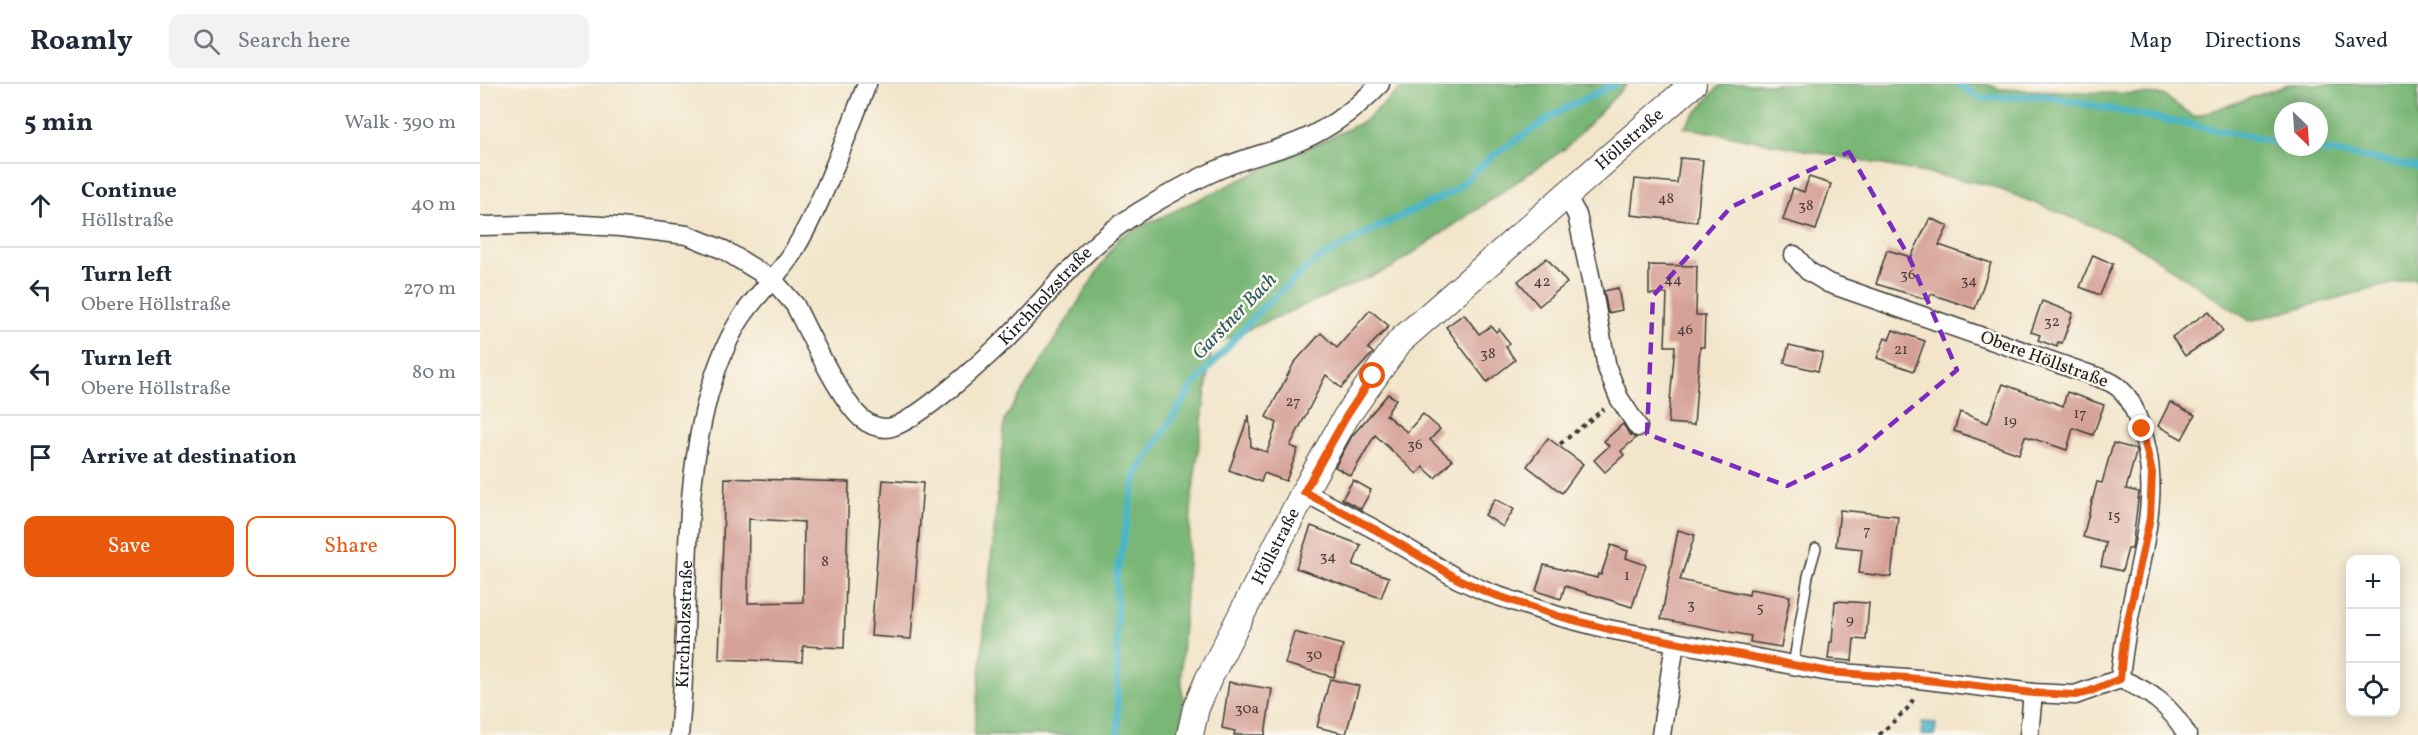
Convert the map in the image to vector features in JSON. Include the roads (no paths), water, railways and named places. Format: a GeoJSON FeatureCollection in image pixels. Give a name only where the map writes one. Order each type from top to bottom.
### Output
{"type":"FeatureCollection","features":[{"type":"Feature","properties":{"kind":"street","name":"Kirchholzstraße"},"geometry":{"type":"LineString","coordinates":[[679,735],[684,684],[694,464],[702,420],[714,378],[730,338],[741,318],[792,254],[807,225],[867,84]]}},
{"type":"Feature","properties":{"kind":"street","name":"Kirchholzstraße"},"geometry":{"type":"LineString","coordinates":[[773,280],[795,305],[843,393],[860,417],[869,424],[879,427],[888,428],[901,424],[989,355],[1031,313],[1065,273],[1119,225],[1194,181],[1226,166],[1288,146],[1324,129],[1356,106],[1380,84]]}},
{"type":"Feature","properties":{"kind":"street","name":"Höllstraße"},"geometry":{"type":"LineString","coordinates":[[1190,735],[1196,708],[1208,680],[1304,492],[1346,417],[1400,341],[1693,84]]}},
{"type":"Feature","properties":{"kind":"street"},"geometry":{"type":"LineString","coordinates":[[1566,195],[1577,215],[1606,368],[1619,398],[1638,427]]}},
{"type":"Feature","properties":{"kind":"street"},"geometry":{"type":"LineString","coordinates":[[480,226],[567,224],[678,233],[704,240],[773,280]]}},
{"type":"Feature","properties":{"kind":"street","name":"Obere Höllstraße"},"geometry":{"type":"LineString","coordinates":[[1794,255],[1808,271],[1828,283],[2113,383],[2128,398],[2142,429],[2152,473],[2152,493],[2150,518],[2124,639],[2120,679]]}},
{"type":"Feature","properties":{"kind":"street"},"geometry":{"type":"LineString","coordinates":[[1304,492],[1376,530],[1458,579],[1489,593],[1558,616],[1675,643],[1829,672],[1919,679],[2033,693],[2075,695],[2120,679],[2155,696],[2178,719],[2187,735]]}},
{"type":"Feature","properties":{"kind":"street"},"geometry":{"type":"LineString","coordinates":[[1661,735],[1675,643]]}},
{"type":"Feature","properties":{"kind":"street"},"geometry":{"type":"LineString","coordinates":[[2029,735],[2033,693]]}},
{"type":"Feature","properties":{"kind":"lane"},"geometry":{"type":"LineString","coordinates":[[1793,666],[1815,548]]}},
{"type":"Feature","properties":{"kind":"water"},"geometry":{"type":"Polygon","coordinates":[[[1922,722],[1936,723],[1935,735],[1921,735],[1922,722]]]}},
{"type":"Feature","properties":{"kind":"waterway","name":"Garstner Bach"},"geometry":{"type":"LineString","coordinates":[[1118,735],[1116,578],[1136,475],[1192,387],[1260,310],[1316,260],[1454,191],[1491,157],[1560,111],[1616,84]]}},
{"type":"Feature","properties":{"kind":"waterway"},"geometry":{"type":"LineString","coordinates":[[1959,84],[1980,98],[2045,96],[2274,141]]}},
{"type":"Feature","properties":{"kind":"waterway"},"geometry":{"type":"LineString","coordinates":[[2328,151],[2418,167]]}}]}
